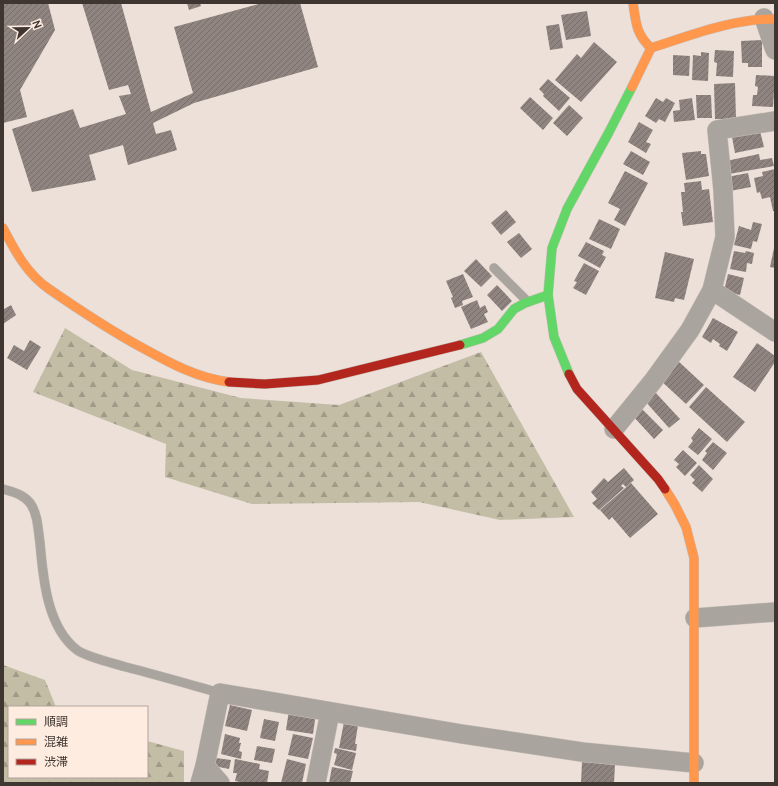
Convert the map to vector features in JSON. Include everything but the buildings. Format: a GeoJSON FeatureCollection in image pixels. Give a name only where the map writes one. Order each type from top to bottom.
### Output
{"type":"FeatureCollection","features":[{"type":"Feature","properties":{"kind":"street"},"geometry":{"type":"LineString","coordinates":[[633,3],[639,35],[651,48]]}},
{"type":"Feature","properties":{"kind":"street"},"geometry":{"type":"LineString","coordinates":[[694,783],[694,558],[689,534],[680,513],[658,479],[577,389],[567,371],[554,337],[548,295],[552,248],[567,209],[609,132],[651,48],[726,24],[770,19],[775,50]]}},
{"type":"Feature","properties":{"kind":"street"},"geometry":{"type":"LineString","coordinates":[[614,430],[653,381],[690,330],[712,290],[725,238],[723,190],[717,130],[775,122]]}},
{"type":"Feature","properties":{"kind":"street"},"geometry":{"type":"LineString","coordinates":[[3,228],[15,251],[28,270],[40,283],[97,322],[149,352],[195,374],[210,379],[227,382],[244,384],[272,384],[318,380],[466,344],[483,338],[498,329],[514,309],[548,295]]}},
{"type":"Feature","properties":{"kind":"street"},"geometry":{"type":"LineString","coordinates":[[712,290],[775,332]]}},
{"type":"Feature","properties":{"kind":"street"},"geometry":{"type":"LineString","coordinates":[[695,618],[775,612]]}},
{"type":"Feature","properties":{"kind":"street"},"geometry":{"type":"LineString","coordinates":[[220,783],[203,774],[220,692],[462,734],[582,752],[694,763]]}},
{"type":"Feature","properties":{"kind":"street"},"geometry":{"type":"LineString","coordinates":[[316,783],[330,712]]}},
{"type":"Feature","properties":{"kind":"lane"},"geometry":{"type":"LineString","coordinates":[[494,268],[528,302]]}},
{"type":"Feature","properties":{"kind":"lane"},"geometry":{"type":"LineString","coordinates":[[3,489],[22,496],[35,511],[43,575],[50,608],[62,634],[78,650],[104,661],[220,692]]}},
{"type":"Feature","properties":{"kind":"green space"},"geometry":{"type":"Polygon","coordinates":[[[65,328],[132,370],[241,398],[339,405],[481,352],[574,517],[500,520],[419,502],[252,504],[165,477],[166,444],[33,392],[65,328]]]}},
{"type":"Feature","properties":{"kind":"green space"},"geometry":{"type":"Polygon","coordinates":[[[3,665],[45,680],[56,706],[8,706],[8,778],[148,778],[148,741],[184,751],[184,783],[3,783],[3,665]]]}},
{"type":"Feature","properties":{"kind":"traffic: fast"},"geometry":{"type":"LineString","coordinates":[[569,374],[554,337],[548,295],[552,248],[567,209],[632,87]]}},
{"type":"Feature","properties":{"kind":"traffic: fast"},"geometry":{"type":"LineString","coordinates":[[460,345],[483,338],[498,329],[514,309],[525,303],[548,295]]}},
{"type":"Feature","properties":{"kind":"traffic: slow"},"geometry":{"type":"LineString","coordinates":[[633,3],[638,28],[642,38],[651,48]]}},
{"type":"Feature","properties":{"kind":"traffic: slow"},"geometry":{"type":"LineString","coordinates":[[632,87],[651,48],[727,25],[775,19]]}},
{"type":"Feature","properties":{"kind":"traffic: slow"},"geometry":{"type":"LineString","coordinates":[[3,228],[17,253],[34,276],[41,283],[93,319],[172,363],[205,377],[229,382]]}},
{"type":"Feature","properties":{"kind":"traffic: slow"},"geometry":{"type":"LineString","coordinates":[[665,489],[686,527],[694,558],[694,783]]}},
{"type":"Feature","properties":{"kind":"traffic: jam"},"geometry":{"type":"LineString","coordinates":[[229,382],[265,384],[318,380],[460,345]]}},
{"type":"Feature","properties":{"kind":"traffic: jam"},"geometry":{"type":"LineString","coordinates":[[569,374],[577,389],[658,479],[665,489]]}}]}
